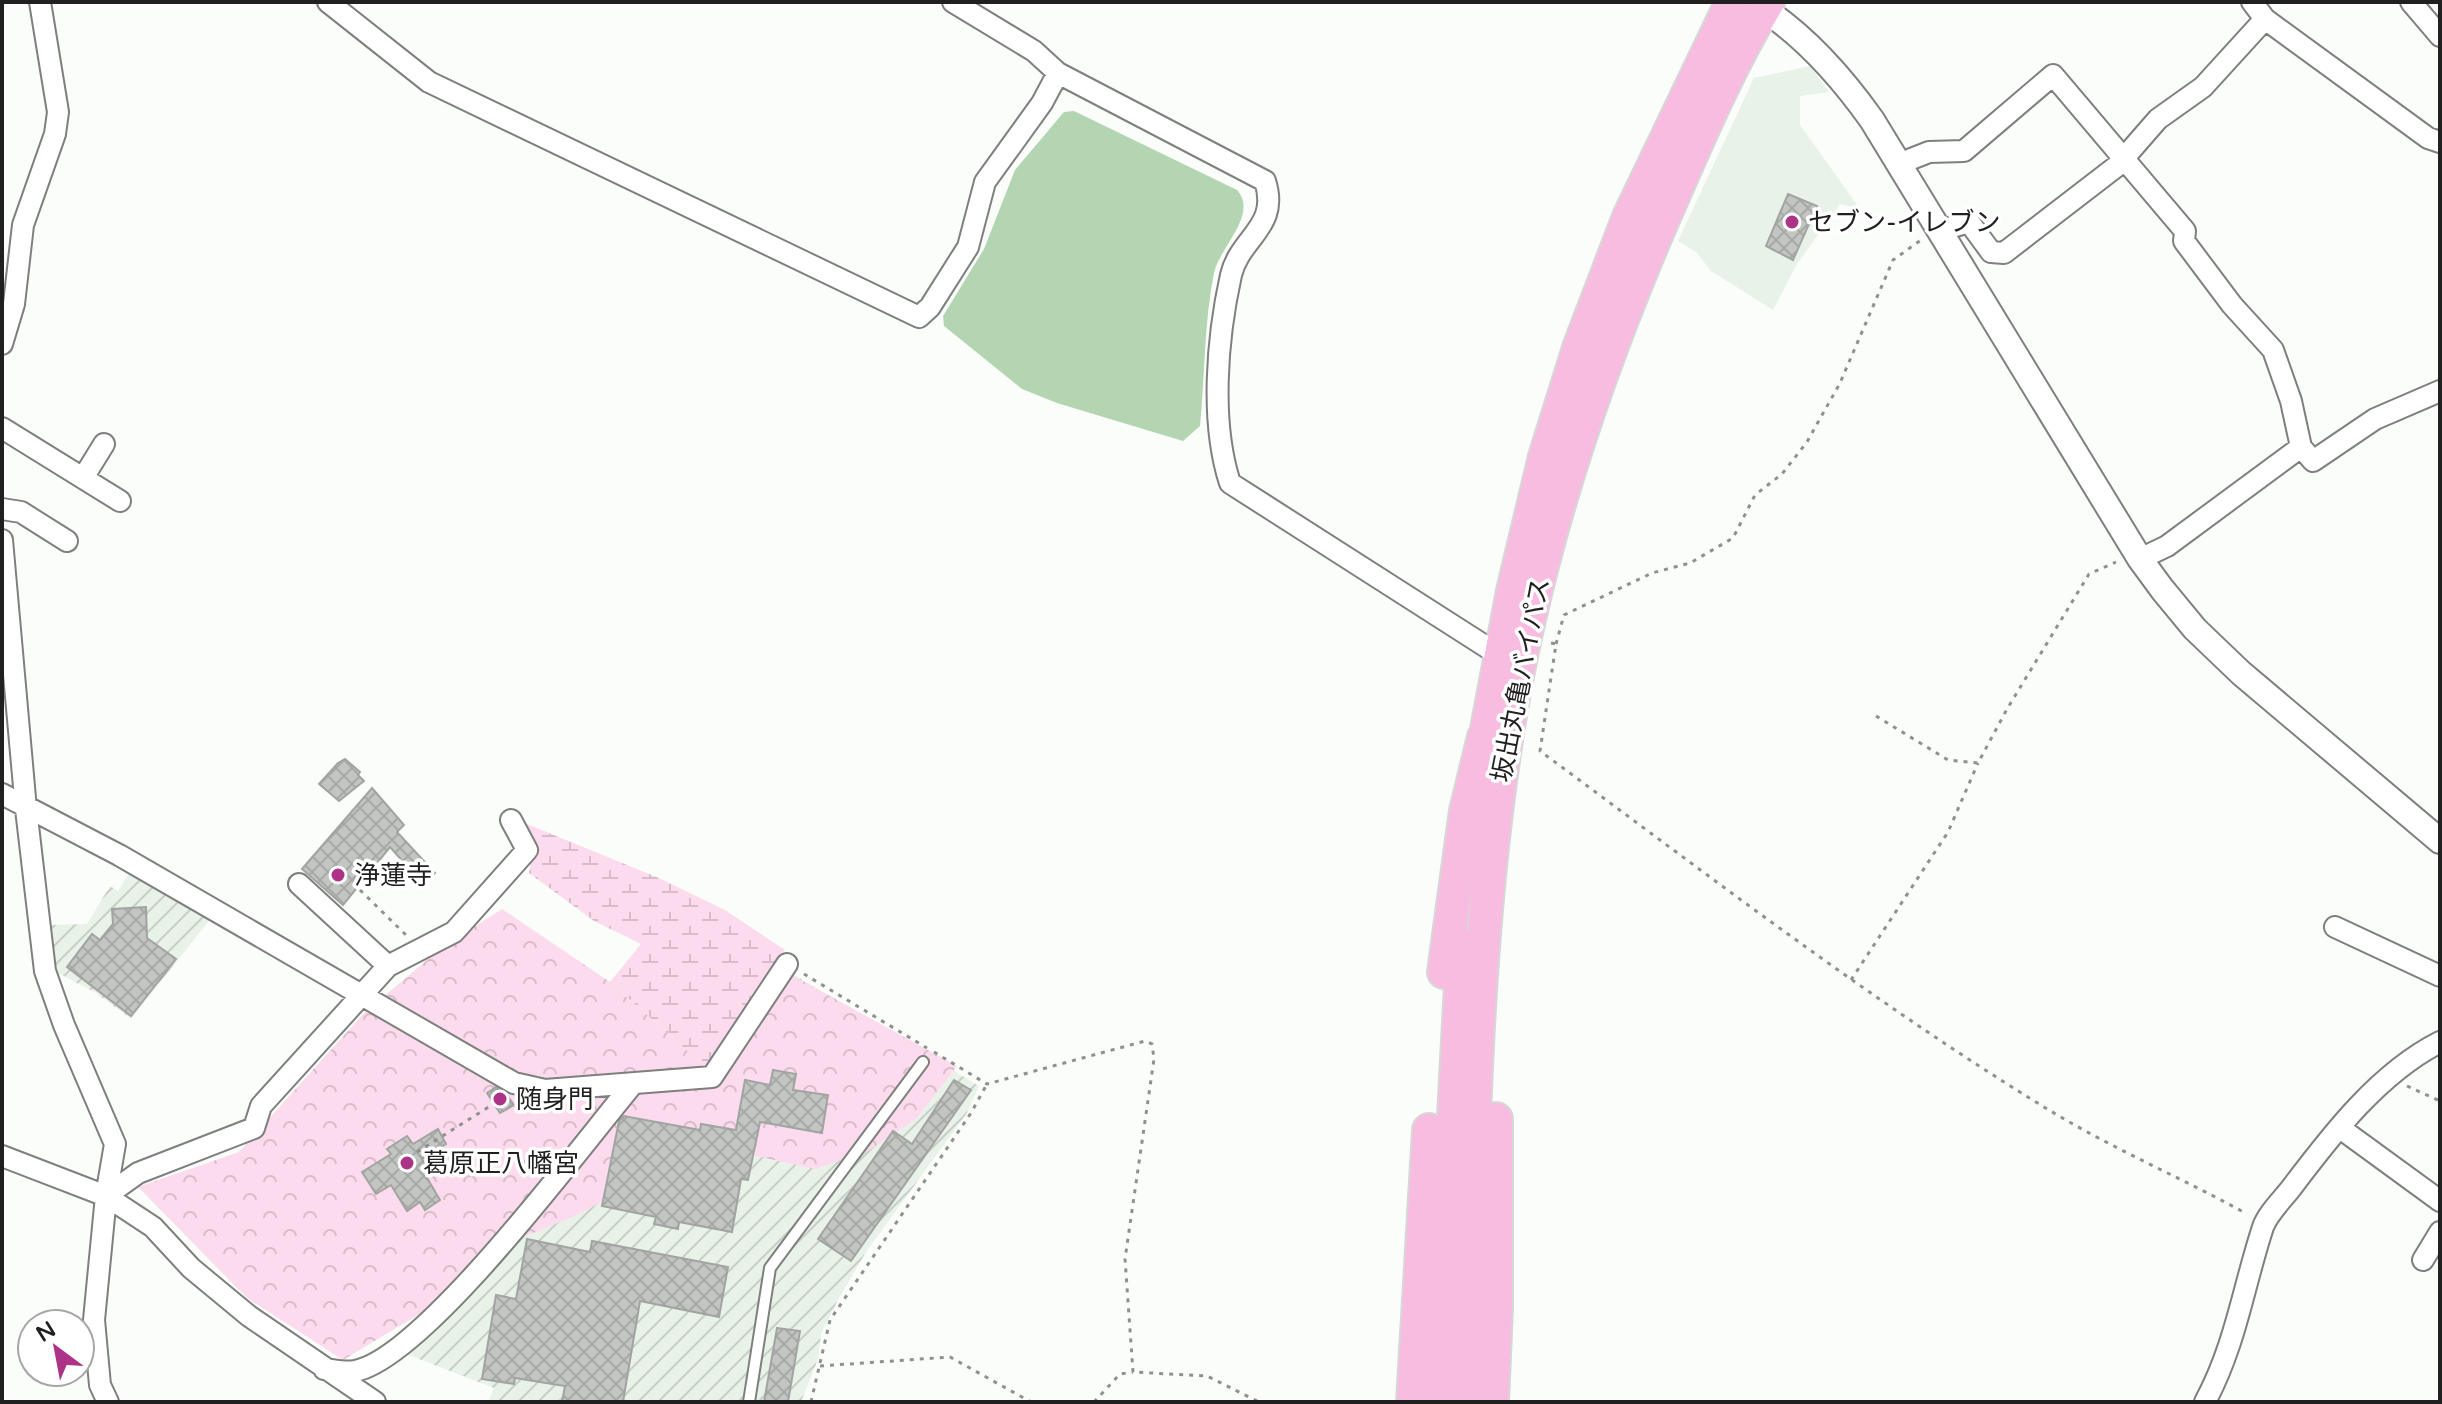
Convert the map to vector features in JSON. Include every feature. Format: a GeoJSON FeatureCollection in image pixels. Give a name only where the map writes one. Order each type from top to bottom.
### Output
{"type":"FeatureCollection","features":[{"type":"Feature","properties":{"kind":"highway","name":"坂出丸亀バイパス"},"geometry":{"type":"LineString","coordinates":[[1439,1402],[1455,1032],[1484,737],[1527,646],[1545,457],[1579,348],[1629,217],[1732,2]]}},
{"type":"Feature","properties":{"kind":"highway","name":"坂出丸亀バイパス"},"geometry":{"type":"LineString","coordinates":[[1465,1402],[1478,1033],[1494,844],[1506,739],[1536,590],[1575,449],[1607,359],[1688,162],[1761,4]]}},
{"type":"Feature","properties":{"kind":"highway"},"geometry":{"type":"LineString","coordinates":[[1413,1402],[1433,1067],[1459,856],[1484,737]]}},
{"type":"Feature","properties":{"kind":"highway"},"geometry":{"type":"LineString","coordinates":[[1492,1402],[1496,1308],[1494,844]]}},
{"type":"Feature","properties":{"kind":"street"},"geometry":{"type":"LineString","coordinates":[[2,344],[14,304],[23,225],[55,134],[58,112],[40,2]]}},
{"type":"Feature","properties":{"kind":"street"},"geometry":{"type":"LineString","coordinates":[[328,2],[429,82],[919,317],[930,307],[968,247],[985,182],[1042,103],[1058,73]]}},
{"type":"Feature","properties":{"kind":"street"},"geometry":{"type":"LineString","coordinates":[[2252,2],[2265,19],[2428,138],[2440,142]]}},
{"type":"Feature","properties":{"kind":"street"},"geometry":{"type":"LineString","coordinates":[[2411,2],[2440,36]]}},
{"type":"Feature","properties":{"kind":"street"},"geometry":{"type":"LineString","coordinates":[[1761,4],[1799,37],[1849,89],[1901,163],[1939,231],[2140,559],[2195,629],[2241,673],[2440,841]]}},
{"type":"Feature","properties":{"kind":"street"},"geometry":{"type":"LineString","coordinates":[[963,5],[1034,51],[1058,73],[1265,181],[1270,198],[1268,212],[1232,272],[1224,328],[1218,435],[1230,483],[1527,646]]}},
{"type":"Feature","properties":{"kind":"street"},"geometry":{"type":"LineString","coordinates":[[1939,231],[1969,222],[1991,252],[2004,253],[2117,166],[2158,119],[2203,87],[2265,19]]}},
{"type":"Feature","properties":{"kind":"street"},"geometry":{"type":"LineString","coordinates":[[1901,163],[1929,152],[1964,151],[2053,75],[2185,231],[2184,241],[2222,293],[2273,350],[2291,401],[2301,447],[2313,461],[2375,419],[2440,391]]}},
{"type":"Feature","properties":{"kind":"street"},"geometry":{"type":"LineString","coordinates":[[2,428],[120,501]]}},
{"type":"Feature","properties":{"kind":"street"},"geometry":{"type":"LineString","coordinates":[[83,478],[104,444]]}},
{"type":"Feature","properties":{"kind":"street"},"geometry":{"type":"LineString","coordinates":[[2140,559],[2167,546],[2301,447]]}},
{"type":"Feature","properties":{"kind":"street"},"geometry":{"type":"LineString","coordinates":[[2,509],[21,512],[67,541]]}},
{"type":"Feature","properties":{"kind":"street"},"geometry":{"type":"LineString","coordinates":[[2,540],[26,809],[45,971],[64,1025],[115,1144],[106,1196],[94,1320],[100,1385],[108,1402]]}},
{"type":"Feature","properties":{"kind":"street"},"geometry":{"type":"LineString","coordinates":[[2,794],[119,855],[523,1085],[545,1090],[712,1077],[787,964]]}},
{"type":"Feature","properties":{"kind":"street"},"geometry":{"type":"LineString","coordinates":[[106,1196],[138,1173],[254,1128],[261,1106],[388,966],[454,932],[527,850],[511,820]]}},
{"type":"Feature","properties":{"kind":"street"},"geometry":{"type":"LineString","coordinates":[[299,884],[388,966]]}},
{"type":"Feature","properties":{"kind":"street"},"geometry":{"type":"LineString","coordinates":[[2335,927],[2440,976]]}},
{"type":"Feature","properties":{"kind":"street"},"geometry":{"type":"LineString","coordinates":[[2205,1402],[2222,1370],[2241,1316],[2264,1223],[2340,1128],[2392,1073],[2440,1042]]}},
{"type":"Feature","properties":{"kind":"street"},"geometry":{"type":"LineString","coordinates":[[324,1369],[354,1371],[416,1335],[453,1299],[632,1085]]}},
{"type":"Feature","properties":{"kind":"street"},"geometry":{"type":"LineString","coordinates":[[2340,1128],[2440,1201]]}},
{"type":"Feature","properties":{"kind":"street"},"geometry":{"type":"LineString","coordinates":[[2,1156],[106,1196],[153,1227],[191,1268],[249,1316],[375,1402]]}},
{"type":"Feature","properties":{"kind":"street"},"geometry":{"type":"LineString","coordinates":[[2423,1260],[2440,1232]]}},
{"type":"Feature","properties":{"kind":"lane"},"geometry":{"type":"LineString","coordinates":[[749,1402],[770,1268],[923,1062]]}},
{"type":"Feature","properties":{"kind":"path"},"geometry":{"type":"LineString","coordinates":[[1939,231],[1908,247],[1893,260],[1881,281],[1840,383],[1807,442],[1782,474],[1755,495],[1733,538],[1690,563],[1652,573],[1564,615],[1527,646],[1540,751],[1851,980],[2049,1110],[2264,1223]]}},
{"type":"Feature","properties":{"kind":"path"},"geometry":{"type":"LineString","coordinates":[[1851,980],[1948,832],[1978,763],[2007,709],[2089,574],[2118,561],[2140,559]]}},
{"type":"Feature","properties":{"kind":"path"},"geometry":{"type":"LineString","coordinates":[[1876,716],[1948,760],[1978,763]]}},
{"type":"Feature","properties":{"kind":"path"},"geometry":{"type":"LineString","coordinates":[[360,890],[420,948]]}},
{"type":"Feature","properties":{"kind":"path"},"geometry":{"type":"LineString","coordinates":[[787,964],[987,1084]]}},
{"type":"Feature","properties":{"kind":"path"},"geometry":{"type":"LineString","coordinates":[[811,1402],[830,1320],[971,1113],[987,1084],[1145,1041],[1155,1049],[1125,1259],[1133,1372]]}},
{"type":"Feature","properties":{"kind":"path"},"geometry":{"type":"LineString","coordinates":[[2392,1073],[2400,1082],[2440,1101]]}},
{"type":"Feature","properties":{"kind":"path"},"geometry":{"type":"LineString","coordinates":[[417,1152],[523,1085]]}},
{"type":"Feature","properties":{"kind":"path"},"geometry":{"type":"LineString","coordinates":[[820,1366],[950,1357],[1031,1402]]}},
{"type":"Feature","properties":{"kind":"path"},"geometry":{"type":"LineString","coordinates":[[1094,1402],[1120,1374],[1133,1372],[1207,1376],[1259,1402]]}},
{"type":"Feature","properties":{"kind":"shaded area"},"geometry":{"type":"Polygon","coordinates":[[[1810,66],[1829,92],[1800,96],[1800,125],[1860,209],[1840,204],[1797,264],[1773,310],[1711,271],[1696,252],[1678,241],[1754,78],[1810,66]]]}},
{"type":"Feature","properties":{"kind":"shaded area"},"geometry":{"type":"Polygon","coordinates":[[[1074,111],[1237,190],[1243,199],[1241,220],[1214,273],[1206,330],[1200,426],[1183,441],[1057,403],[1022,389],[944,326],[943,316],[984,249],[1015,170],[1064,112],[1074,111]]]}},
{"type":"Feature","properties":{"kind":"shaded area"},"geometry":{"type":"Polygon","coordinates":[[[129,874],[212,917],[131,1019],[96,993],[54,971],[49,925],[87,924],[110,886],[118,891],[129,874]]]}},
{"type":"Feature","properties":{"kind":"shaded area"},"geometry":{"type":"Polygon","coordinates":[[[793,974],[979,1086],[967,1113],[866,1252],[838,1300],[821,1334],[818,1359],[801,1402],[488,1402],[494,1388],[401,1352],[635,1092],[717,1084],[793,974]]]}},
{"type":"Feature","properties":{"kind":"green space"},"geometry":{"type":"Polygon","coordinates":[[[522,822],[659,878],[725,910],[785,950],[708,1069],[610,982],[641,944],[594,921],[529,873],[533,849],[522,822]]]}},
{"type":"Feature","properties":{"kind":"green space"},"geometry":{"type":"Polygon","coordinates":[[[502,909],[610,982],[708,1069],[790,974],[957,1066],[917,1118],[868,1151],[815,1169],[720,1148],[664,1169],[577,1215],[485,1253],[423,1312],[343,1360],[247,1298],[138,1187],[239,1152],[364,1013],[439,950],[502,909]]]}},
{"type":"Feature","properties":{"kind":"building","name":"セブン-イレブン"},"geometry":{"type":"Polygon","coordinates":[[[1788,194],[1817,206],[1793,260],[1766,246],[1788,194]]]}},
{"type":"Feature","properties":{"kind":"building"},"geometry":{"type":"Polygon","coordinates":[[[345,759],[360,772],[358,775],[364,781],[339,801],[319,784],[345,759]]]}},
{"type":"Feature","properties":{"kind":"building"},"geometry":{"type":"Polygon","coordinates":[[[372,788],[404,825],[397,832],[435,873],[423,884],[390,847],[343,905],[302,869],[372,788]]]}},
{"type":"Feature","properties":{"kind":"building"},"geometry":{"type":"Polygon","coordinates":[[[146,907],[147,938],[176,959],[131,1016],[67,967],[92,934],[100,940],[113,924],[112,909],[146,907]]]}},
{"type":"Feature","properties":{"kind":"building"},"geometry":{"type":"Polygon","coordinates":[[[773,1070],[796,1074],[793,1090],[828,1095],[822,1133],[760,1122],[748,1180],[741,1179],[732,1232],[679,1222],[678,1229],[654,1224],[656,1217],[602,1206],[619,1121],[624,1116],[700,1130],[701,1124],[736,1130],[745,1080],[770,1085],[773,1070]]]}},
{"type":"Feature","properties":{"kind":"building"},"geometry":{"type":"Polygon","coordinates":[[[954,1080],[971,1090],[851,1261],[818,1239],[893,1131],[912,1144],[954,1080]]]}},
{"type":"Feature","properties":{"kind":"building","name":"随身門"},"geometry":{"type":"Polygon","coordinates":[[[496,1087],[514,1105],[500,1113],[487,1093],[496,1087]]]}},
{"type":"Feature","properties":{"kind":"building"},"geometry":{"type":"Polygon","coordinates":[[[438,1129],[446,1144],[422,1159],[428,1168],[423,1171],[440,1200],[425,1210],[420,1202],[407,1211],[391,1185],[376,1194],[362,1172],[391,1154],[387,1149],[407,1136],[413,1144],[438,1129]]]}},
{"type":"Feature","properties":{"kind":"building"},"geometry":{"type":"Polygon","coordinates":[[[527,1239],[590,1252],[592,1241],[728,1267],[719,1317],[640,1301],[623,1402],[562,1402],[565,1386],[515,1378],[514,1384],[482,1379],[496,1295],[516,1299],[527,1239]]]}},
{"type":"Feature","properties":{"kind":"building"},"geometry":{"type":"Polygon","coordinates":[[[777,1328],[800,1331],[788,1402],[764,1402],[777,1328]]]}},
{"type":"Feature","properties":{"kind":"place","name":"セブン-イレブン"},"geometry":{"type":"Point","coordinates":[1792,222]}},
{"type":"Feature","properties":{"kind":"place","name":"浄蓮寺"},"geometry":{"type":"Point","coordinates":[338,875]}},
{"type":"Feature","properties":{"kind":"place","name":"随身門"},"geometry":{"type":"Point","coordinates":[500,1099]}},
{"type":"Feature","properties":{"kind":"place","name":"葛原正八幡宮"},"geometry":{"type":"Point","coordinates":[407,1163]}}]}
